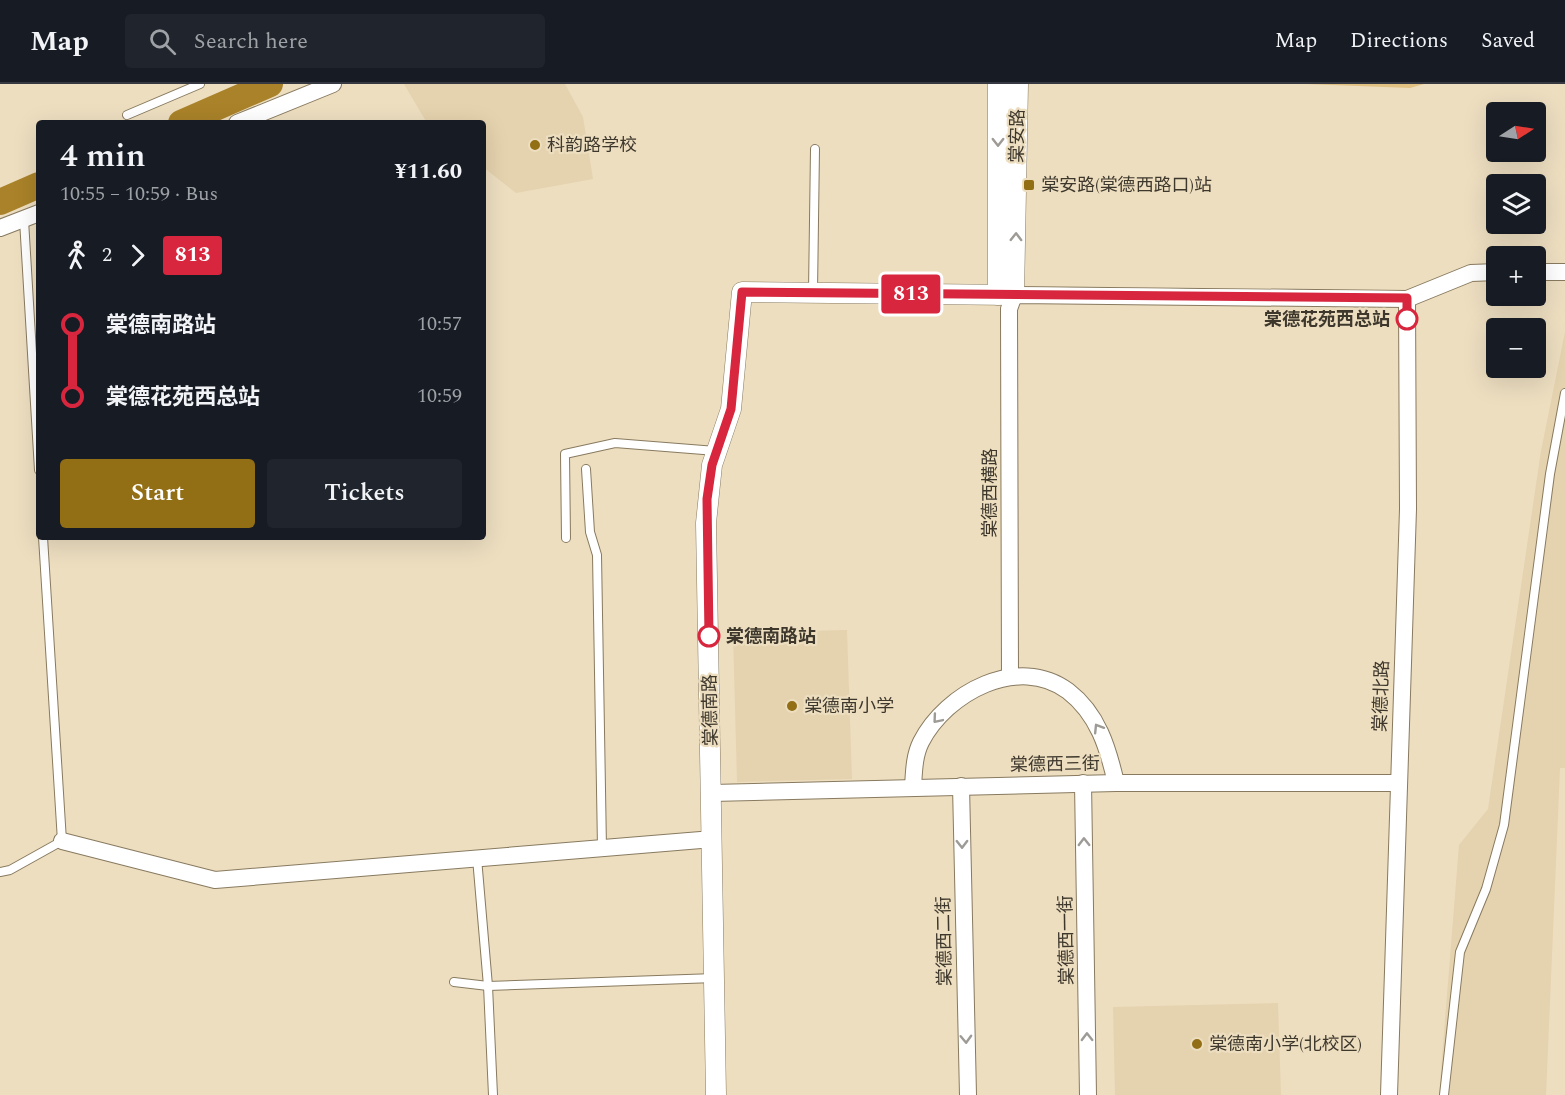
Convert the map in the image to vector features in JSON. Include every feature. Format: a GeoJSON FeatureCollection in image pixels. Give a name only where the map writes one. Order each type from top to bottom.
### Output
{"type":"FeatureCollection","features":[{"type":"Feature","properties":{"kind":"street"},"geometry":{"type":"LineString","coordinates":[[244,120],[333,84]]}},
{"type":"Feature","properties":{"kind":"street","name":"棠安路"},"geometry":{"type":"LineString","coordinates":[[998,84],[1007,300]]}},
{"type":"Feature","properties":{"kind":"street","name":"棠安路"},"geometry":{"type":"LineString","coordinates":[[1007,300],[1018,84]]}},
{"type":"Feature","properties":{"kind":"street"},"geometry":{"type":"LineString","coordinates":[[0,228],[31,216]]}},
{"type":"Feature","properties":{"kind":"street"},"geometry":{"type":"LineString","coordinates":[[813,293],[1007,300],[1407,298],[1471,273],[1486,272]]}},
{"type":"Feature","properties":{"kind":"street"},"geometry":{"type":"LineString","coordinates":[[1546,272],[1565,272]]}},
{"type":"Feature","properties":{"kind":"street","name":"棠德南路"},"geometry":{"type":"LineString","coordinates":[[716,1095],[707,499],[717,451],[731,409],[742,292],[813,293]]}},
{"type":"Feature","properties":{"kind":"street","name":"棠德北路"},"geometry":{"type":"LineString","coordinates":[[1389,1095],[1408,509],[1407,298]]}},
{"type":"Feature","properties":{"kind":"street","name":"棠德西横路"},"geometry":{"type":"LineString","coordinates":[[1007,300],[1010,677]]}},
{"type":"Feature","properties":{"kind":"street"},"geometry":{"type":"LineString","coordinates":[[913,787],[914,767],[920,744],[946,708],[963,696],[992,682],[1010,677],[1038,677],[1052,682],[1073,697],[1102,733],[1116,783]]}},
{"type":"Feature","properties":{"kind":"street","name":"棠德西三街"},"geometry":{"type":"LineString","coordinates":[[712,793],[1083,783],[1398,783]]}},
{"type":"Feature","properties":{"kind":"street","name":"棠德西一街"},"geometry":{"type":"LineString","coordinates":[[1083,783],[1088,1095]]}},
{"type":"Feature","properties":{"kind":"street","name":"棠德西二街"},"geometry":{"type":"LineString","coordinates":[[961,786],[968,1095]]}},
{"type":"Feature","properties":{"kind":"street"},"geometry":{"type":"LineString","coordinates":[[62,841],[215,880],[713,839]]}},
{"type":"Feature","properties":{"kind":"lane"},"geometry":{"type":"LineString","coordinates":[[127,115],[200,84]]}},
{"type":"Feature","properties":{"kind":"lane"},"geometry":{"type":"LineString","coordinates":[[813,293],[815,149]]}},
{"type":"Feature","properties":{"kind":"lane"},"geometry":{"type":"LineString","coordinates":[[31,216],[36,375]]}},
{"type":"Feature","properties":{"kind":"lane"},"geometry":{"type":"LineString","coordinates":[[1444,1095],[1460,952],[1486,889],[1504,825],[1550,474],[1565,393]]}},
{"type":"Feature","properties":{"kind":"lane"},"geometry":{"type":"LineString","coordinates":[[566,538],[565,454],[615,443],[717,451]]}},
{"type":"Feature","properties":{"kind":"lane"},"geometry":{"type":"LineString","coordinates":[[586,469],[590,532],[597,555],[602,848]]}},
{"type":"Feature","properties":{"kind":"lane"},"geometry":{"type":"LineString","coordinates":[[0,872],[10,870],[62,841],[43,540]]}},
{"type":"Feature","properties":{"kind":"lane"},"geometry":{"type":"LineString","coordinates":[[477,858],[488,986],[493,1095]]}},
{"type":"Feature","properties":{"kind":"lane"},"geometry":{"type":"LineString","coordinates":[[454,982],[488,986],[715,978]]}},
{"type":"Feature","properties":{"kind":"shaded area","name":"科韵路学校"},"geometry":{"type":"Polygon","coordinates":[[[404,84],[565,84],[583,117],[593,179],[516,193],[486,169],[486,120],[425,120],[404,84]]]}},
{"type":"Feature","properties":{"kind":"shaded area"},"geometry":{"type":"Polygon","coordinates":[[[1305,84],[1424,84],[1410,88],[1305,84]]]}},
{"type":"Feature","properties":{"kind":"shaded area"},"geometry":{"type":"Polygon","coordinates":[[[1565,332],[1565,768],[1560,768],[1546,1095],[1439,1095],[1459,845],[1488,809],[1541,451],[1565,332]]]}},
{"type":"Feature","properties":{"kind":"shaded area","name":"棠德南小学"},"geometry":{"type":"Polygon","coordinates":[[[847,630],[852,779],[737,782],[733,633],[847,630]]]}},
{"type":"Feature","properties":{"kind":"shaded area","name":"棠德南小学(北校区)"},"geometry":{"type":"Polygon","coordinates":[[[1278,1003],[1281,1095],[1115,1095],[1113,1007],[1278,1003]]]}},
{"type":"Feature","properties":{"kind":"waterway"},"geometry":{"type":"LineString","coordinates":[[188,120],[270,84]]}},
{"type":"Feature","properties":{"kind":"waterway"},"geometry":{"type":"LineString","coordinates":[[0,202],[36,186]]}},
{"type":"Feature","properties":{"kind":"bus line","name":"813"},"geometry":{"type":"LineString","coordinates":[[709,636],[707,499],[712,465],[731,409],[742,292],[1407,298],[1407,319]]}},
{"type":"Feature","properties":{"kind":"place","name":"科韵路学校"},"geometry":{"type":"Point","coordinates":[535,145]}},
{"type":"Feature","properties":{"kind":"place","name":"棠安路(棠德西路口)站"},"geometry":{"type":"Point","coordinates":[1029,185]}},
{"type":"Feature","properties":{"kind":"place","name":"棠德花苑西总站"},"geometry":{"type":"Point","coordinates":[1407,319]}},
{"type":"Feature","properties":{"kind":"place","name":"棠德南路站"},"geometry":{"type":"Point","coordinates":[709,636]}},
{"type":"Feature","properties":{"kind":"place","name":"棠德南小学"},"geometry":{"type":"Point","coordinates":[792,706]}},
{"type":"Feature","properties":{"kind":"place","name":"棠德南小学(北校区)"},"geometry":{"type":"Point","coordinates":[1197,1044]}}]}
